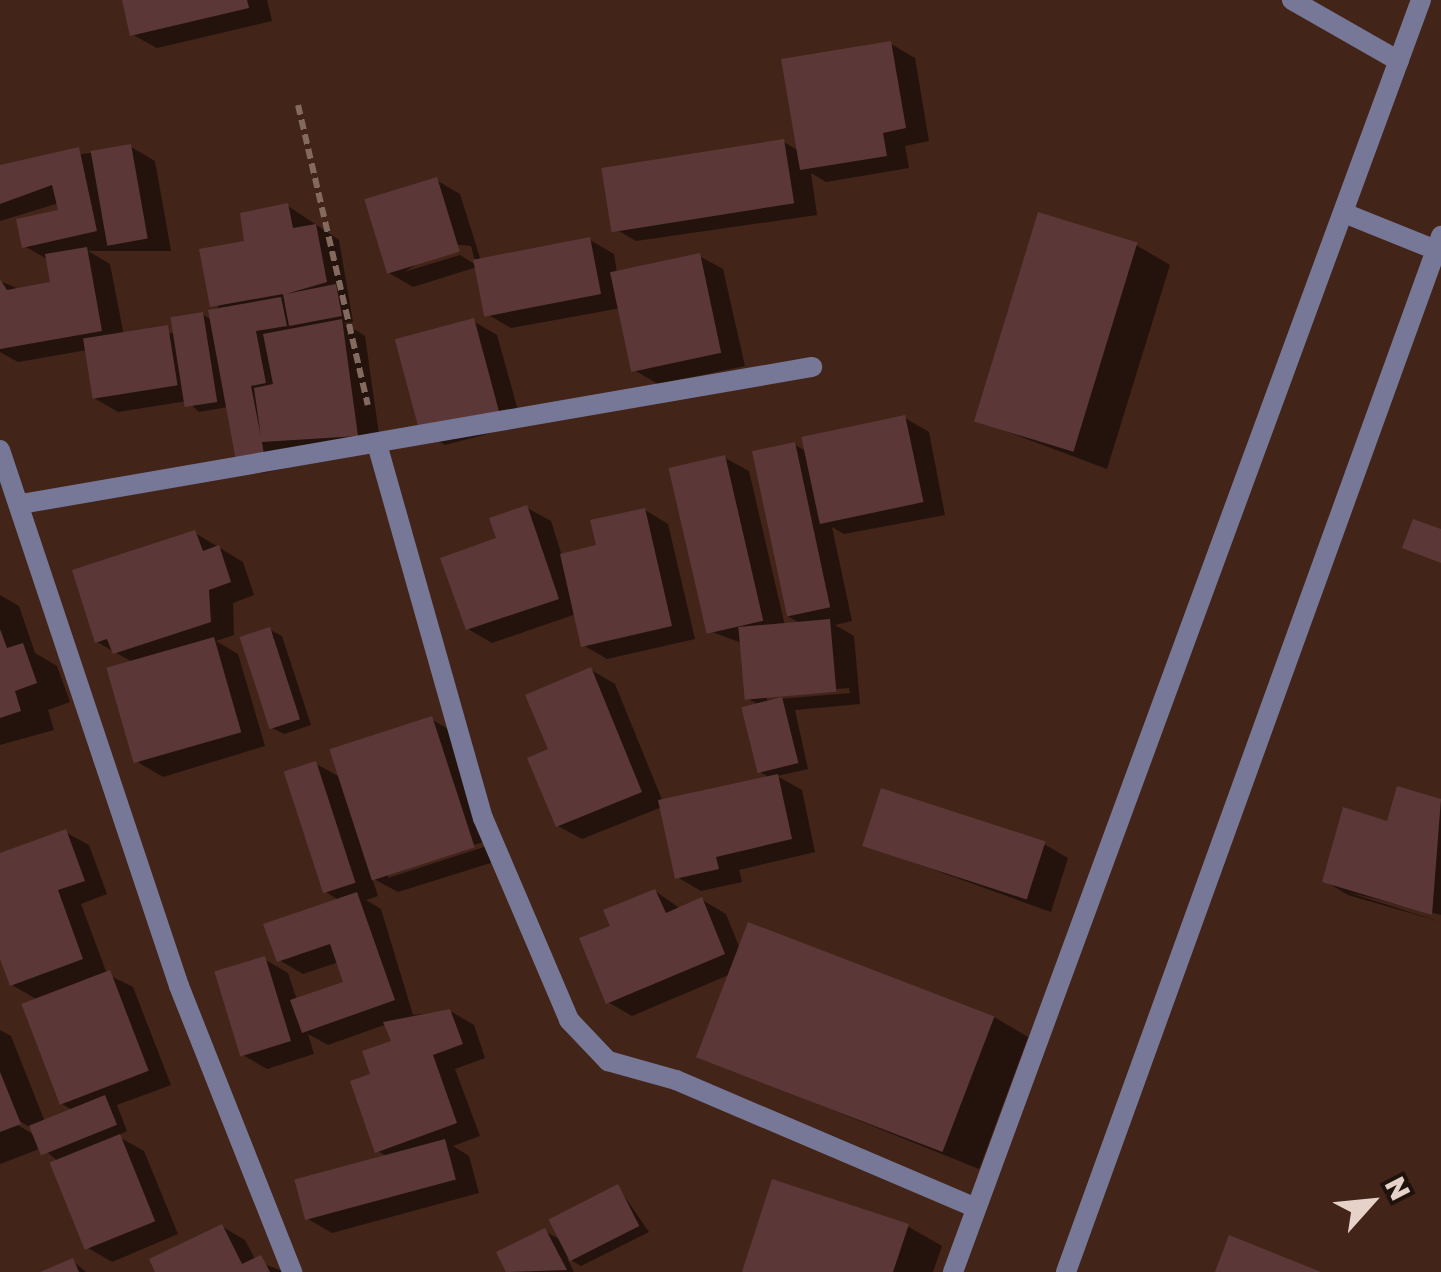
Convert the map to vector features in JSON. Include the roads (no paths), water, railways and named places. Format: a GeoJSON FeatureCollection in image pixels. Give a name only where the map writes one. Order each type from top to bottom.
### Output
{"type":"FeatureCollection","features":[{"type":"Feature","properties":{"kind":"street"},"geometry":{"type":"LineString","coordinates":[[1292,0],[1399,61]]}},
{"type":"Feature","properties":{"kind":"street"},"geometry":{"type":"LineString","coordinates":[[953,1272],[1421,0]]}},
{"type":"Feature","properties":{"kind":"street"},"geometry":{"type":"LineString","coordinates":[[1066,1272],[1439,246],[1344,214]]}},
{"type":"Feature","properties":{"kind":"street"},"geometry":{"type":"LineString","coordinates":[[21,504],[812,367]]}},
{"type":"Feature","properties":{"kind":"street"},"geometry":{"type":"LineString","coordinates":[[377,444],[482,818],[569,1020],[608,1061],[676,1080],[976,1208]]}},
{"type":"Feature","properties":{"kind":"street"},"geometry":{"type":"LineString","coordinates":[[0,450],[179,986],[292,1272]]}}]}
